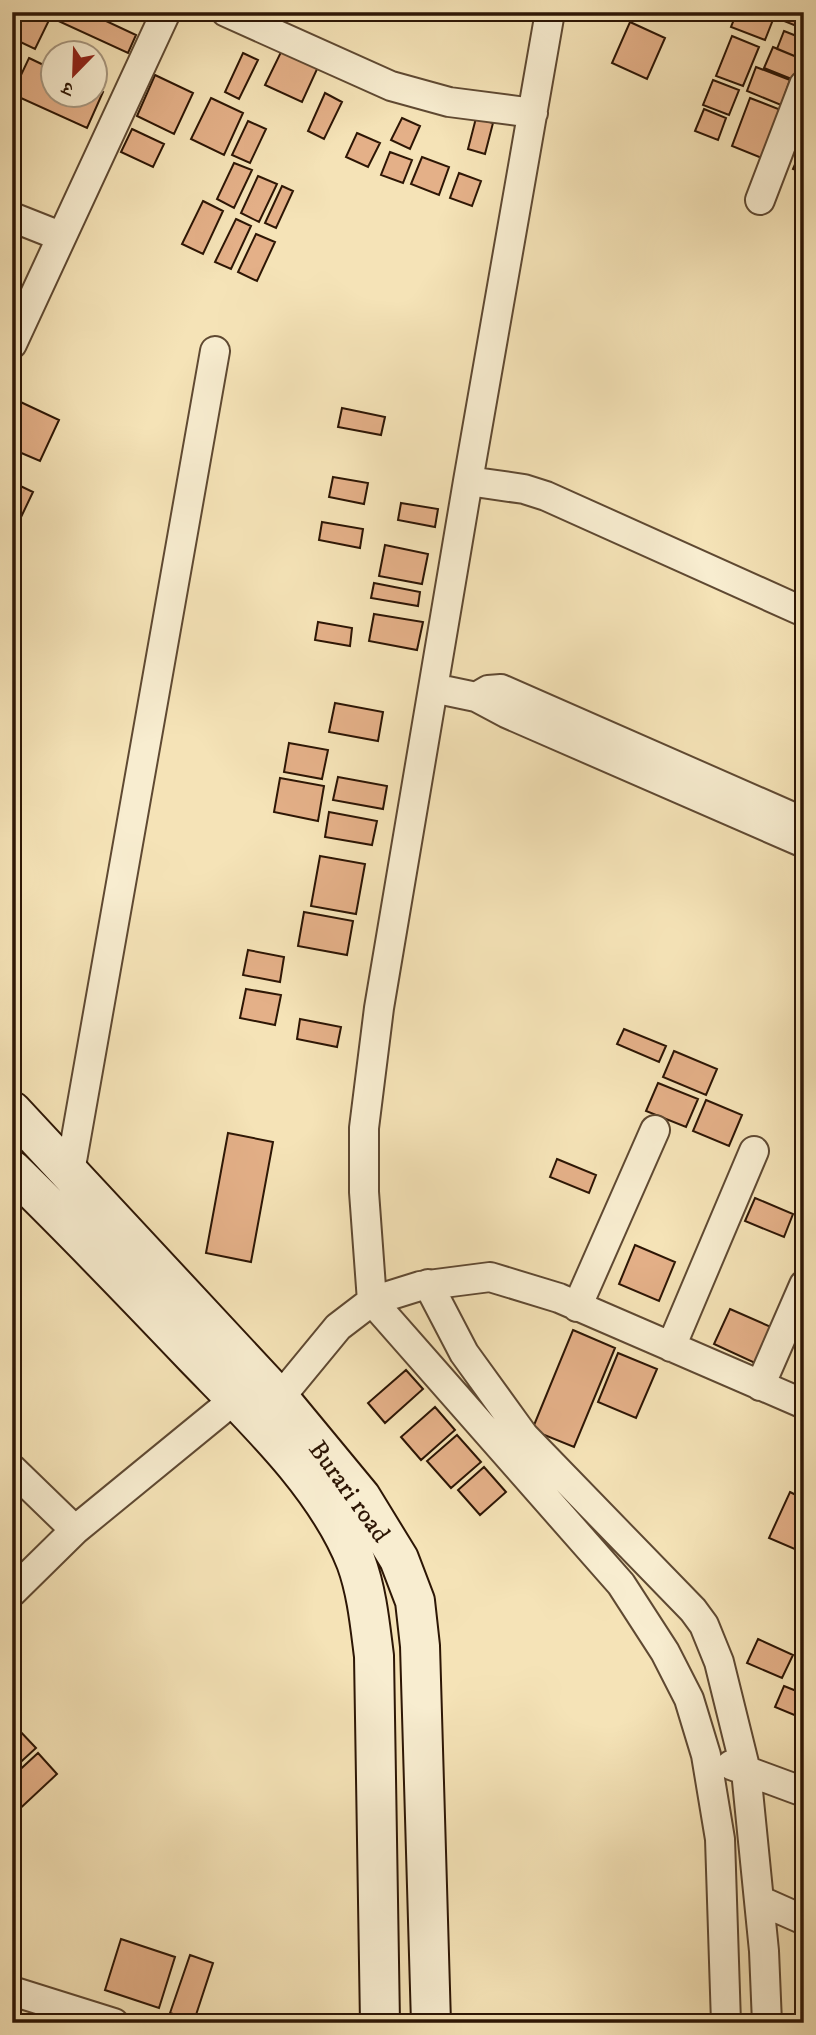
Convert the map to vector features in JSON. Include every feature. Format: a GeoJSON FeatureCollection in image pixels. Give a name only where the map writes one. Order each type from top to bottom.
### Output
{"type":"FeatureCollection","features":[{"type":"Feature","properties":{"kind":"main road","name":"Burari road"},"geometry":{"type":"LineString","coordinates":[[12,1111],[69,1172],[258,1407],[335,1521],[356,1563],[369,1610],[374,1656],[380,2023]]}},
{"type":"Feature","properties":{"kind":"main road","name":"Burari road"},"geometry":{"type":"LineString","coordinates":[[12,1170],[258,1407],[362,1497],[398,1559],[415,1601],[420,1660],[431,2023]]}},
{"type":"Feature","properties":{"kind":"street"},"geometry":{"type":"LineString","coordinates":[[12,344],[166,12]]}},
{"type":"Feature","properties":{"kind":"street"},"geometry":{"type":"LineString","coordinates":[[226,12],[365,76],[401,89],[449,102],[533,113]]}},
{"type":"Feature","properties":{"kind":"street"},"geometry":{"type":"LineString","coordinates":[[551,12],[533,113],[456,693],[379,1008],[364,1128],[364,1192],[404,1291],[621,1584],[665,1652],[689,1699],[706,1755],[720,1839],[726,2023]]}},
{"type":"Feature","properties":{"kind":"street"},"geometry":{"type":"LineString","coordinates":[[760,201],[804,85]]}},
{"type":"Feature","properties":{"kind":"street"},"geometry":{"type":"LineString","coordinates":[[12,217],[60,236]]}},
{"type":"Feature","properties":{"kind":"street"},"geometry":{"type":"LineString","coordinates":[[69,1172],[215,351]]}},
{"type":"Feature","properties":{"kind":"street"},"geometry":{"type":"LineString","coordinates":[[485,483],[546,496],[804,612]]}},
{"type":"Feature","properties":{"kind":"street"},"geometry":{"type":"LineString","coordinates":[[456,693],[483,694],[488,690],[501,689],[804,822]]}},
{"type":"Feature","properties":{"kind":"street"},"geometry":{"type":"LineString","coordinates":[[456,693],[804,843]]}},
{"type":"Feature","properties":{"kind":"street"},"geometry":{"type":"LineString","coordinates":[[577,1307],[655,1130]]}},
{"type":"Feature","properties":{"kind":"street"},"geometry":{"type":"LineString","coordinates":[[671,1347],[754,1151]]}},
{"type":"Feature","properties":{"kind":"street"},"geometry":{"type":"LineString","coordinates":[[12,1592],[75,1530],[258,1407],[338,1327],[404,1291],[491,1277],[522,1285],[804,1404]]}},
{"type":"Feature","properties":{"kind":"street"},"geometry":{"type":"LineString","coordinates":[[760,1386],[804,1285]]}},
{"type":"Feature","properties":{"kind":"street"},"geometry":{"type":"LineString","coordinates":[[404,1291],[464,1353],[524,1436],[670,1585],[704,1625],[719,1662],[746,1771],[764,1951],[767,2023]]}},
{"type":"Feature","properties":{"kind":"street"},"geometry":{"type":"LineString","coordinates":[[12,1469],[75,1530]]}},
{"type":"Feature","properties":{"kind":"street"},"geometry":{"type":"LineString","coordinates":[[706,1755],[804,1792]]}},
{"type":"Feature","properties":{"kind":"street"},"geometry":{"type":"LineString","coordinates":[[759,1900],[804,1920]]}},
{"type":"Feature","properties":{"kind":"street"},"geometry":{"type":"LineString","coordinates":[[12,1991],[114,2023]]}},
{"type":"Feature","properties":{"kind":"building"},"geometry":{"type":"Polygon","coordinates":[[[12,12],[53,12],[38,38],[35,49],[12,38],[12,12]]]}},
{"type":"Feature","properties":{"kind":"building"},"geometry":{"type":"Polygon","coordinates":[[[57,12],[87,12],[136,35],[128,53],[108,44],[108,38],[95,38],[54,19],[57,12]]]}},
{"type":"Feature","properties":{"kind":"building"},"geometry":{"type":"Polygon","coordinates":[[[737,12],[776,12],[765,40],[731,27],[737,12]]]}},
{"type":"Feature","properties":{"kind":"building"},"geometry":{"type":"Polygon","coordinates":[[[781,12],[804,12],[804,29],[779,19],[781,12]]]}},
{"type":"Feature","properties":{"kind":"building"},"geometry":{"type":"Polygon","coordinates":[[[630,22],[665,38],[647,79],[612,63],[630,22]]]}},
{"type":"Feature","properties":{"kind":"building"},"geometry":{"type":"Polygon","coordinates":[[[784,31],[804,39],[804,60],[777,49],[784,31]]]}},
{"type":"Feature","properties":{"kind":"building"},"geometry":{"type":"Polygon","coordinates":[[[732,36],[759,47],[743,86],[716,76],[732,36]]]}},
{"type":"Feature","properties":{"kind":"building"},"geometry":{"type":"Polygon","coordinates":[[[773,47],[804,60],[799,82],[764,68],[773,47]]]}},
{"type":"Feature","properties":{"kind":"building"},"geometry":{"type":"Polygon","coordinates":[[[282,50],[318,67],[302,102],[265,85],[282,50]]]}},
{"type":"Feature","properties":{"kind":"building"},"geometry":{"type":"Polygon","coordinates":[[[243,53],[258,60],[239,99],[225,92],[243,53]]]}},
{"type":"Feature","properties":{"kind":"building"},"geometry":{"type":"Polygon","coordinates":[[[29,58],[38,62],[38,106],[12,94],[29,58]]]}},
{"type":"Feature","properties":{"kind":"building"},"geometry":{"type":"Polygon","coordinates":[[[756,67],[790,80],[781,105],[747,91],[756,67]]]}},
{"type":"Feature","properties":{"kind":"building"},"geometry":{"type":"Polygon","coordinates":[[[155,75],[193,93],[174,134],[137,116],[155,75]]]}},
{"type":"Feature","properties":{"kind":"building"},"geometry":{"type":"Polygon","coordinates":[[[713,80],[739,90],[729,115],[703,105],[713,80]]]}},
{"type":"Feature","properties":{"kind":"building"},"geometry":{"type":"Polygon","coordinates":[[[325,93],[342,102],[324,139],[308,131],[325,93]]]}},
{"type":"Feature","properties":{"kind":"building"},"geometry":{"type":"Polygon","coordinates":[[[211,98],[243,113],[224,155],[191,139],[211,98]]]}},
{"type":"Feature","properties":{"kind":"building"},"geometry":{"type":"Polygon","coordinates":[[[750,98],[786,112],[767,160],[732,146],[750,98]]]}},
{"type":"Feature","properties":{"kind":"building"},"geometry":{"type":"Polygon","coordinates":[[[43,108],[96,108],[87,128],[43,108]]]}},
{"type":"Feature","properties":{"kind":"building"},"geometry":{"type":"Polygon","coordinates":[[[704,109],[726,118],[718,140],[695,131],[704,109]]]}},
{"type":"Feature","properties":{"kind":"building"},"geometry":{"type":"Polygon","coordinates":[[[402,118],[420,126],[410,149],[391,140],[402,118]]]}},
{"type":"Feature","properties":{"kind":"building"},"geometry":{"type":"Polygon","coordinates":[[[476,118],[493,123],[485,154],[468,149],[476,118]]]}},
{"type":"Feature","properties":{"kind":"building"},"geometry":{"type":"Polygon","coordinates":[[[248,121],[266,129],[250,163],[232,155],[248,121]]]}},
{"type":"Feature","properties":{"kind":"building"},"geometry":{"type":"Polygon","coordinates":[[[132,129],[164,144],[153,167],[121,152],[132,129]]]}},
{"type":"Feature","properties":{"kind":"building"},"geometry":{"type":"Polygon","coordinates":[[[357,133],[380,143],[368,167],[346,157],[357,133]]]}},
{"type":"Feature","properties":{"kind":"building"},"geometry":{"type":"Polygon","coordinates":[[[390,152],[412,160],[403,183],[381,175],[390,152]]]}},
{"type":"Feature","properties":{"kind":"building"},"geometry":{"type":"Polygon","coordinates":[[[800,153],[804,154],[804,173],[793,169],[800,153]]]}},
{"type":"Feature","properties":{"kind":"building"},"geometry":{"type":"Polygon","coordinates":[[[422,157],[449,167],[439,195],[411,184],[422,157]]]}},
{"type":"Feature","properties":{"kind":"building"},"geometry":{"type":"Polygon","coordinates":[[[234,163],[252,170],[234,208],[217,199],[234,163]]]}},
{"type":"Feature","properties":{"kind":"building"},"geometry":{"type":"Polygon","coordinates":[[[459,173],[481,181],[472,206],[450,198],[459,173]]]}},
{"type":"Feature","properties":{"kind":"building"},"geometry":{"type":"Polygon","coordinates":[[[258,176],[277,184],[259,222],[241,213],[258,176]]]}},
{"type":"Feature","properties":{"kind":"building"},"geometry":{"type":"Polygon","coordinates":[[[282,186],[293,191],[276,228],[265,223],[282,186]]]}},
{"type":"Feature","properties":{"kind":"building"},"geometry":{"type":"Polygon","coordinates":[[[203,201],[223,211],[203,254],[182,244],[203,201]]]}},
{"type":"Feature","properties":{"kind":"building"},"geometry":{"type":"Polygon","coordinates":[[[236,219],[251,226],[231,269],[215,262],[236,219]]]}},
{"type":"Feature","properties":{"kind":"building"},"geometry":{"type":"Polygon","coordinates":[[[256,234],[275,242],[257,281],[238,272],[256,234]]]}},
{"type":"Feature","properties":{"kind":"building"},"geometry":{"type":"Polygon","coordinates":[[[12,398],[59,420],[40,461],[12,449],[12,398]]]}},
{"type":"Feature","properties":{"kind":"building"},"geometry":{"type":"Polygon","coordinates":[[[342,408],[385,417],[381,435],[338,427],[342,408]]]}},
{"type":"Feature","properties":{"kind":"building"},"geometry":{"type":"Polygon","coordinates":[[[333,477],[368,483],[364,504],[329,497],[333,477]]]}},
{"type":"Feature","properties":{"kind":"building"},"geometry":{"type":"Polygon","coordinates":[[[12,482],[33,492],[12,536],[12,482]]]}},
{"type":"Feature","properties":{"kind":"building"},"geometry":{"type":"Polygon","coordinates":[[[401,503],[438,509],[435,527],[398,520],[401,503]]]}},
{"type":"Feature","properties":{"kind":"building"},"geometry":{"type":"Polygon","coordinates":[[[322,522],[363,529],[360,548],[319,540],[322,522]]]}},
{"type":"Feature","properties":{"kind":"building"},"geometry":{"type":"Polygon","coordinates":[[[385,545],[428,554],[422,584],[379,576],[385,545]]]}},
{"type":"Feature","properties":{"kind":"building"},"geometry":{"type":"Polygon","coordinates":[[[374,583],[420,592],[418,606],[371,598],[374,583]]]}},
{"type":"Feature","properties":{"kind":"building"},"geometry":{"type":"Polygon","coordinates":[[[374,614],[423,622],[417,650],[369,641],[374,614]]]}},
{"type":"Feature","properties":{"kind":"building"},"geometry":{"type":"Polygon","coordinates":[[[318,622],[352,628],[350,646],[315,640],[318,622]]]}},
{"type":"Feature","properties":{"kind":"building"},"geometry":{"type":"Polygon","coordinates":[[[335,703],[383,712],[378,741],[329,732],[335,703]]]}},
{"type":"Feature","properties":{"kind":"building"},"geometry":{"type":"Polygon","coordinates":[[[289,743],[328,750],[322,779],[284,772],[289,743]]]}},
{"type":"Feature","properties":{"kind":"building"},"geometry":{"type":"Polygon","coordinates":[[[338,777],[387,786],[383,809],[333,800],[338,777]]]}},
{"type":"Feature","properties":{"kind":"building"},"geometry":{"type":"Polygon","coordinates":[[[280,778],[324,786],[318,821],[274,812],[280,778]]]}},
{"type":"Feature","properties":{"kind":"building"},"geometry":{"type":"Polygon","coordinates":[[[329,812],[377,821],[372,845],[325,837],[329,812]]]}},
{"type":"Feature","properties":{"kind":"building"},"geometry":{"type":"Polygon","coordinates":[[[320,856],[365,864],[356,914],[311,906],[320,856]]]}},
{"type":"Feature","properties":{"kind":"building"},"geometry":{"type":"Polygon","coordinates":[[[304,912],[353,921],[347,955],[298,946],[304,912]]]}},
{"type":"Feature","properties":{"kind":"building"},"geometry":{"type":"Polygon","coordinates":[[[248,950],[284,957],[280,982],[243,975],[248,950]]]}},
{"type":"Feature","properties":{"kind":"building"},"geometry":{"type":"Polygon","coordinates":[[[246,989],[281,995],[275,1025],[240,1018],[246,989]]]}},
{"type":"Feature","properties":{"kind":"building"},"geometry":{"type":"Polygon","coordinates":[[[300,1019],[341,1027],[337,1047],[297,1039],[300,1019]]]}},
{"type":"Feature","properties":{"kind":"building"},"geometry":{"type":"Polygon","coordinates":[[[624,1029],[666,1046],[659,1062],[617,1044],[624,1029]]]}},
{"type":"Feature","properties":{"kind":"building"},"geometry":{"type":"Polygon","coordinates":[[[674,1051],[717,1069],[706,1095],[663,1077],[674,1051]]]}},
{"type":"Feature","properties":{"kind":"building"},"geometry":{"type":"Polygon","coordinates":[[[658,1083],[698,1099],[686,1127],[646,1111],[658,1083]]]}},
{"type":"Feature","properties":{"kind":"building"},"geometry":{"type":"Polygon","coordinates":[[[706,1100],[742,1115],[729,1146],[693,1131],[706,1100]]]}},
{"type":"Feature","properties":{"kind":"building"},"geometry":{"type":"Polygon","coordinates":[[[228,1133],[273,1142],[251,1262],[206,1253],[228,1133]]]}},
{"type":"Feature","properties":{"kind":"building"},"geometry":{"type":"Polygon","coordinates":[[[557,1159],[596,1175],[589,1193],[550,1177],[557,1159]]]}},
{"type":"Feature","properties":{"kind":"building"},"geometry":{"type":"Polygon","coordinates":[[[755,1198],[793,1214],[784,1237],[745,1221],[755,1198]]]}},
{"type":"Feature","properties":{"kind":"building"},"geometry":{"type":"Polygon","coordinates":[[[635,1245],[675,1262],[659,1301],[619,1284],[635,1245]]]}},
{"type":"Feature","properties":{"kind":"building"},"geometry":{"type":"Polygon","coordinates":[[[730,1309],[771,1327],[755,1363],[714,1344],[730,1309]]]}},
{"type":"Feature","properties":{"kind":"building"},"geometry":{"type":"Polygon","coordinates":[[[573,1330],[615,1348],[574,1447],[532,1430],[573,1330]]]}},
{"type":"Feature","properties":{"kind":"building"},"geometry":{"type":"Polygon","coordinates":[[[618,1353],[657,1369],[636,1418],[598,1402],[618,1353]]]}},
{"type":"Feature","properties":{"kind":"building"},"geometry":{"type":"Polygon","coordinates":[[[406,1370],[423,1389],[385,1423],[368,1403],[406,1370]]]}},
{"type":"Feature","properties":{"kind":"building"},"geometry":{"type":"Polygon","coordinates":[[[435,1407],[455,1430],[421,1460],[401,1437],[435,1407]]]}},
{"type":"Feature","properties":{"kind":"building"},"geometry":{"type":"Polygon","coordinates":[[[457,1435],[481,1462],[451,1488],[427,1461],[457,1435]]]}},
{"type":"Feature","properties":{"kind":"building"},"geometry":{"type":"Polygon","coordinates":[[[484,1467],[506,1492],[480,1515],[458,1490],[484,1467]]]}},
{"type":"Feature","properties":{"kind":"building"},"geometry":{"type":"Polygon","coordinates":[[[790,1492],[804,1499],[804,1553],[769,1538],[790,1492]]]}},
{"type":"Feature","properties":{"kind":"building"},"geometry":{"type":"Polygon","coordinates":[[[758,1639],[793,1655],[782,1678],[747,1663],[758,1639]]]}},
{"type":"Feature","properties":{"kind":"building"},"geometry":{"type":"Polygon","coordinates":[[[784,1686],[804,1694],[804,1719],[775,1707],[784,1686]]]}},
{"type":"Feature","properties":{"kind":"building"},"geometry":{"type":"Polygon","coordinates":[[[17,1728],[36,1748],[12,1770],[12,1732],[17,1728]]]}},
{"type":"Feature","properties":{"kind":"building"},"geometry":{"type":"Polygon","coordinates":[[[38,1753],[57,1774],[12,1816],[12,1777],[38,1753]]]}},
{"type":"Feature","properties":{"kind":"building"},"geometry":{"type":"Polygon","coordinates":[[[121,1939],[175,1957],[159,2008],[105,1990],[121,1939]]]}},
{"type":"Feature","properties":{"kind":"building"},"geometry":{"type":"Polygon","coordinates":[[[190,1955],[213,1963],[194,2021],[170,2013],[190,1955]]]}}]}
